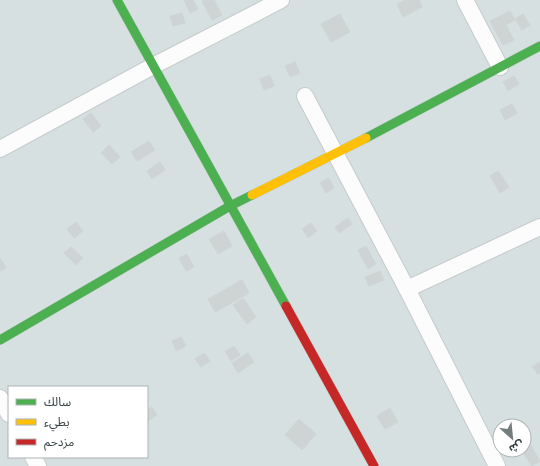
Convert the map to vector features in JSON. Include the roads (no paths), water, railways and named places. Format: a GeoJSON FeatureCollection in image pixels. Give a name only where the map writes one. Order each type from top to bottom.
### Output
{"type":"FeatureCollection","features":[{"type":"Feature","properties":{"kind":"street"},"geometry":{"type":"LineString","coordinates":[[117,0],[374,466]]}},
{"type":"Feature","properties":{"kind":"street"},"geometry":{"type":"LineString","coordinates":[[0,149],[153,66],[281,0]]}},
{"type":"Feature","properties":{"kind":"street"},"geometry":{"type":"LineString","coordinates":[[465,0],[500,67]]}},
{"type":"Feature","properties":{"kind":"street"},"geometry":{"type":"LineString","coordinates":[[0,340],[230,206],[335,154],[540,46]]}},
{"type":"Feature","properties":{"kind":"street"},"geometry":{"type":"LineString","coordinates":[[305,96],[407,289],[497,466]]}},
{"type":"Feature","properties":{"kind":"street"},"geometry":{"type":"LineString","coordinates":[[407,289],[540,227]]}},
{"type":"Feature","properties":{"kind":"street"},"geometry":{"type":"LineString","coordinates":[[0,398],[8,412]]}}]}
